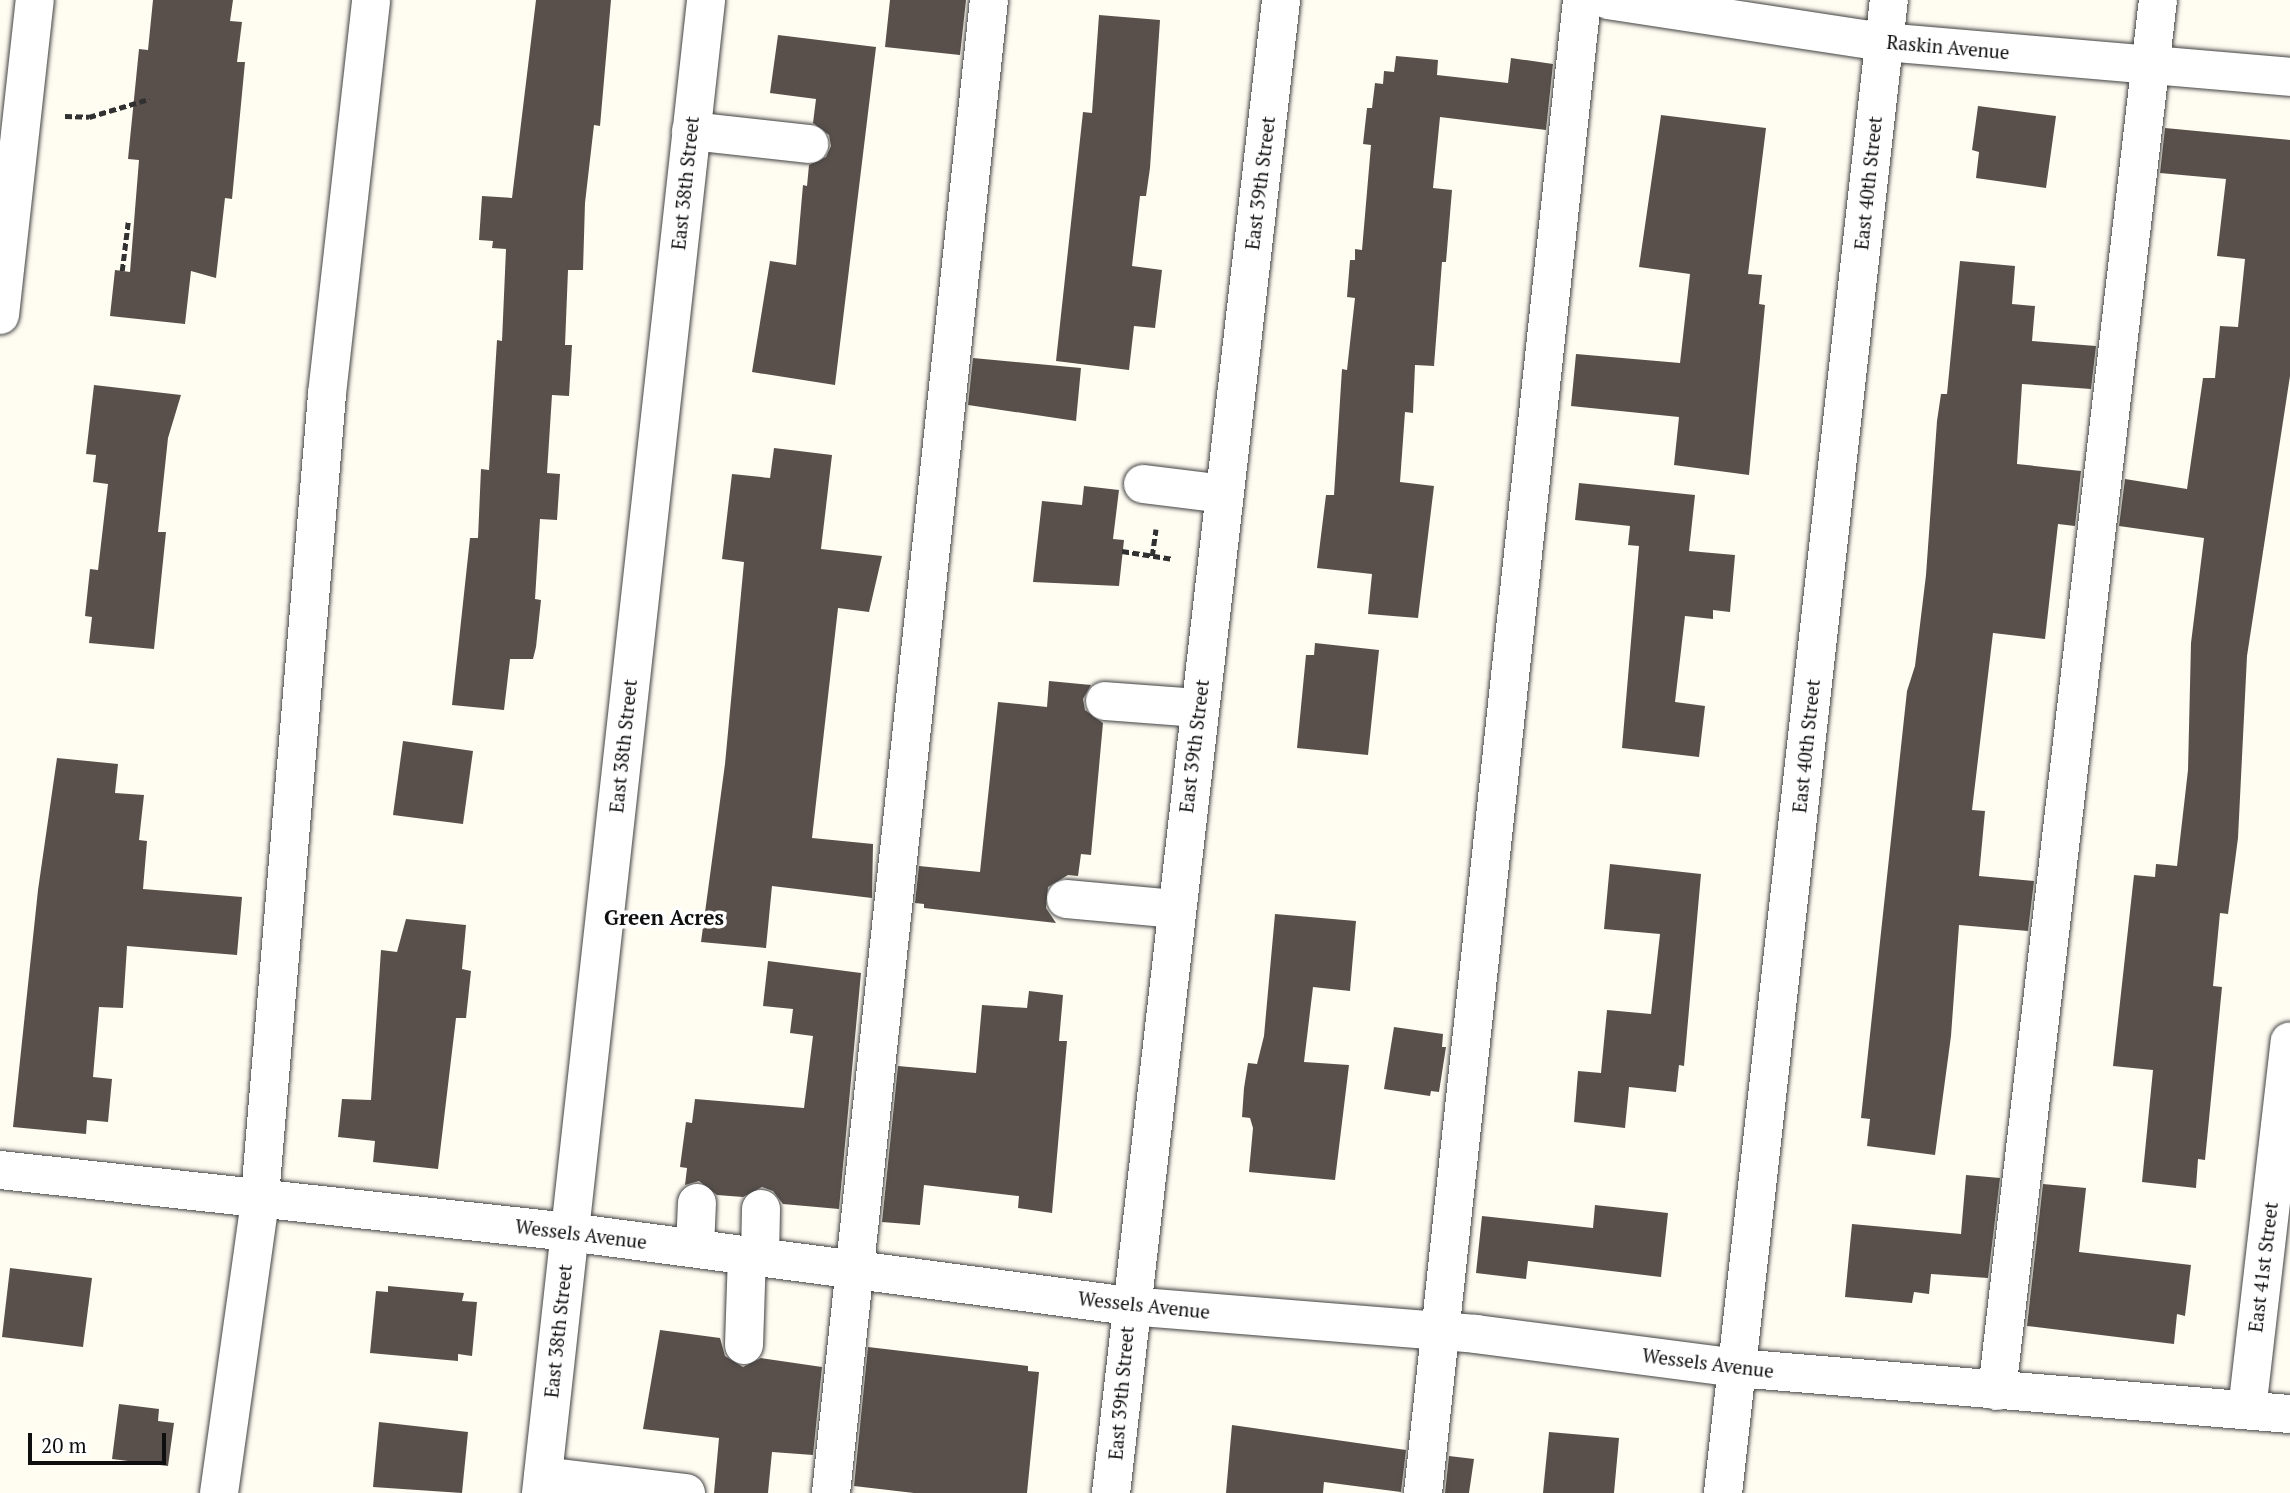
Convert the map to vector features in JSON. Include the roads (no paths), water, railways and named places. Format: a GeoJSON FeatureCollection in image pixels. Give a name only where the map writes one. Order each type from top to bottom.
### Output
{"type":"FeatureCollection","features":[{"type":"Feature","properties":{"kind":"street"},"geometry":{"type":"LineString","coordinates":[[0,315],[35,0]]}},
{"type":"Feature","properties":{"kind":"street"},"geometry":{"type":"LineString","coordinates":[[219,1493],[257,1198],[327,394],[371,0]]}},
{"type":"Feature","properties":{"kind":"street","name":"East 38th Street"},"geometry":{"type":"LineString","coordinates":[[542,1484],[706,0]]}},
{"type":"Feature","properties":{"kind":"street"},"geometry":{"type":"LineString","coordinates":[[831,1493],[853,1269],[911,760],[989,0]]}},
{"type":"Feature","properties":{"kind":"street","name":"East 39th Street"},"geometry":{"type":"LineString","coordinates":[[1111,1493],[1129,1306],[1281,0]]}},
{"type":"Feature","properties":{"kind":"street"},"geometry":{"type":"LineString","coordinates":[[1423,1493],[1438,1330],[1582,0]]}},
{"type":"Feature","properties":{"kind":"street","name":"Raskin Avenue"},"geometry":{"type":"LineString","coordinates":[[1608,0],[1884,42],[2290,76]]}},
{"type":"Feature","properties":{"kind":"street","name":"East 40th Street"},"geometry":{"type":"LineString","coordinates":[[1723,1493],[1889,0]]}},
{"type":"Feature","properties":{"kind":"street"},"geometry":{"type":"LineString","coordinates":[[1997,1391],[2158,0]]}},
{"type":"Feature","properties":{"kind":"street"},"geometry":{"type":"LineString","coordinates":[[691,131],[809,144]]}},
{"type":"Feature","properties":{"kind":"street"},"geometry":{"type":"LineString","coordinates":[[1143,484],[1224,494]]}},
{"type":"Feature","properties":{"kind":"street"},"geometry":{"type":"LineString","coordinates":[[1105,701],[1199,708]]}},
{"type":"Feature","properties":{"kind":"street"},"geometry":{"type":"LineString","coordinates":[[1066,899],[1175,909]]}},
{"type":"Feature","properties":{"kind":"street","name":"East 41st Street"},"geometry":{"type":"LineString","coordinates":[[2247,1409],[2290,1041]]}},
{"type":"Feature","properties":{"kind":"street","name":"Wessels Avenue"},"geometry":{"type":"LineString","coordinates":[[0,1170],[569,1232],[1129,1306],[1438,1330],[1737,1368],[2290,1414]]}},
{"type":"Feature","properties":{"kind":"street"},"geometry":{"type":"LineString","coordinates":[[695,1248],[697,1203]]}},
{"type":"Feature","properties":{"kind":"street"},"geometry":{"type":"LineString","coordinates":[[744,1345],[753,1256],[761,1209]]}},
{"type":"Feature","properties":{"kind":"street"},"geometry":{"type":"LineString","coordinates":[[542,1484],[686,1493]]}},
{"type":"Feature","properties":{"kind":"district","name":"Green Acres"},"geometry":{"type":"Point","coordinates":[664,917]}}]}
